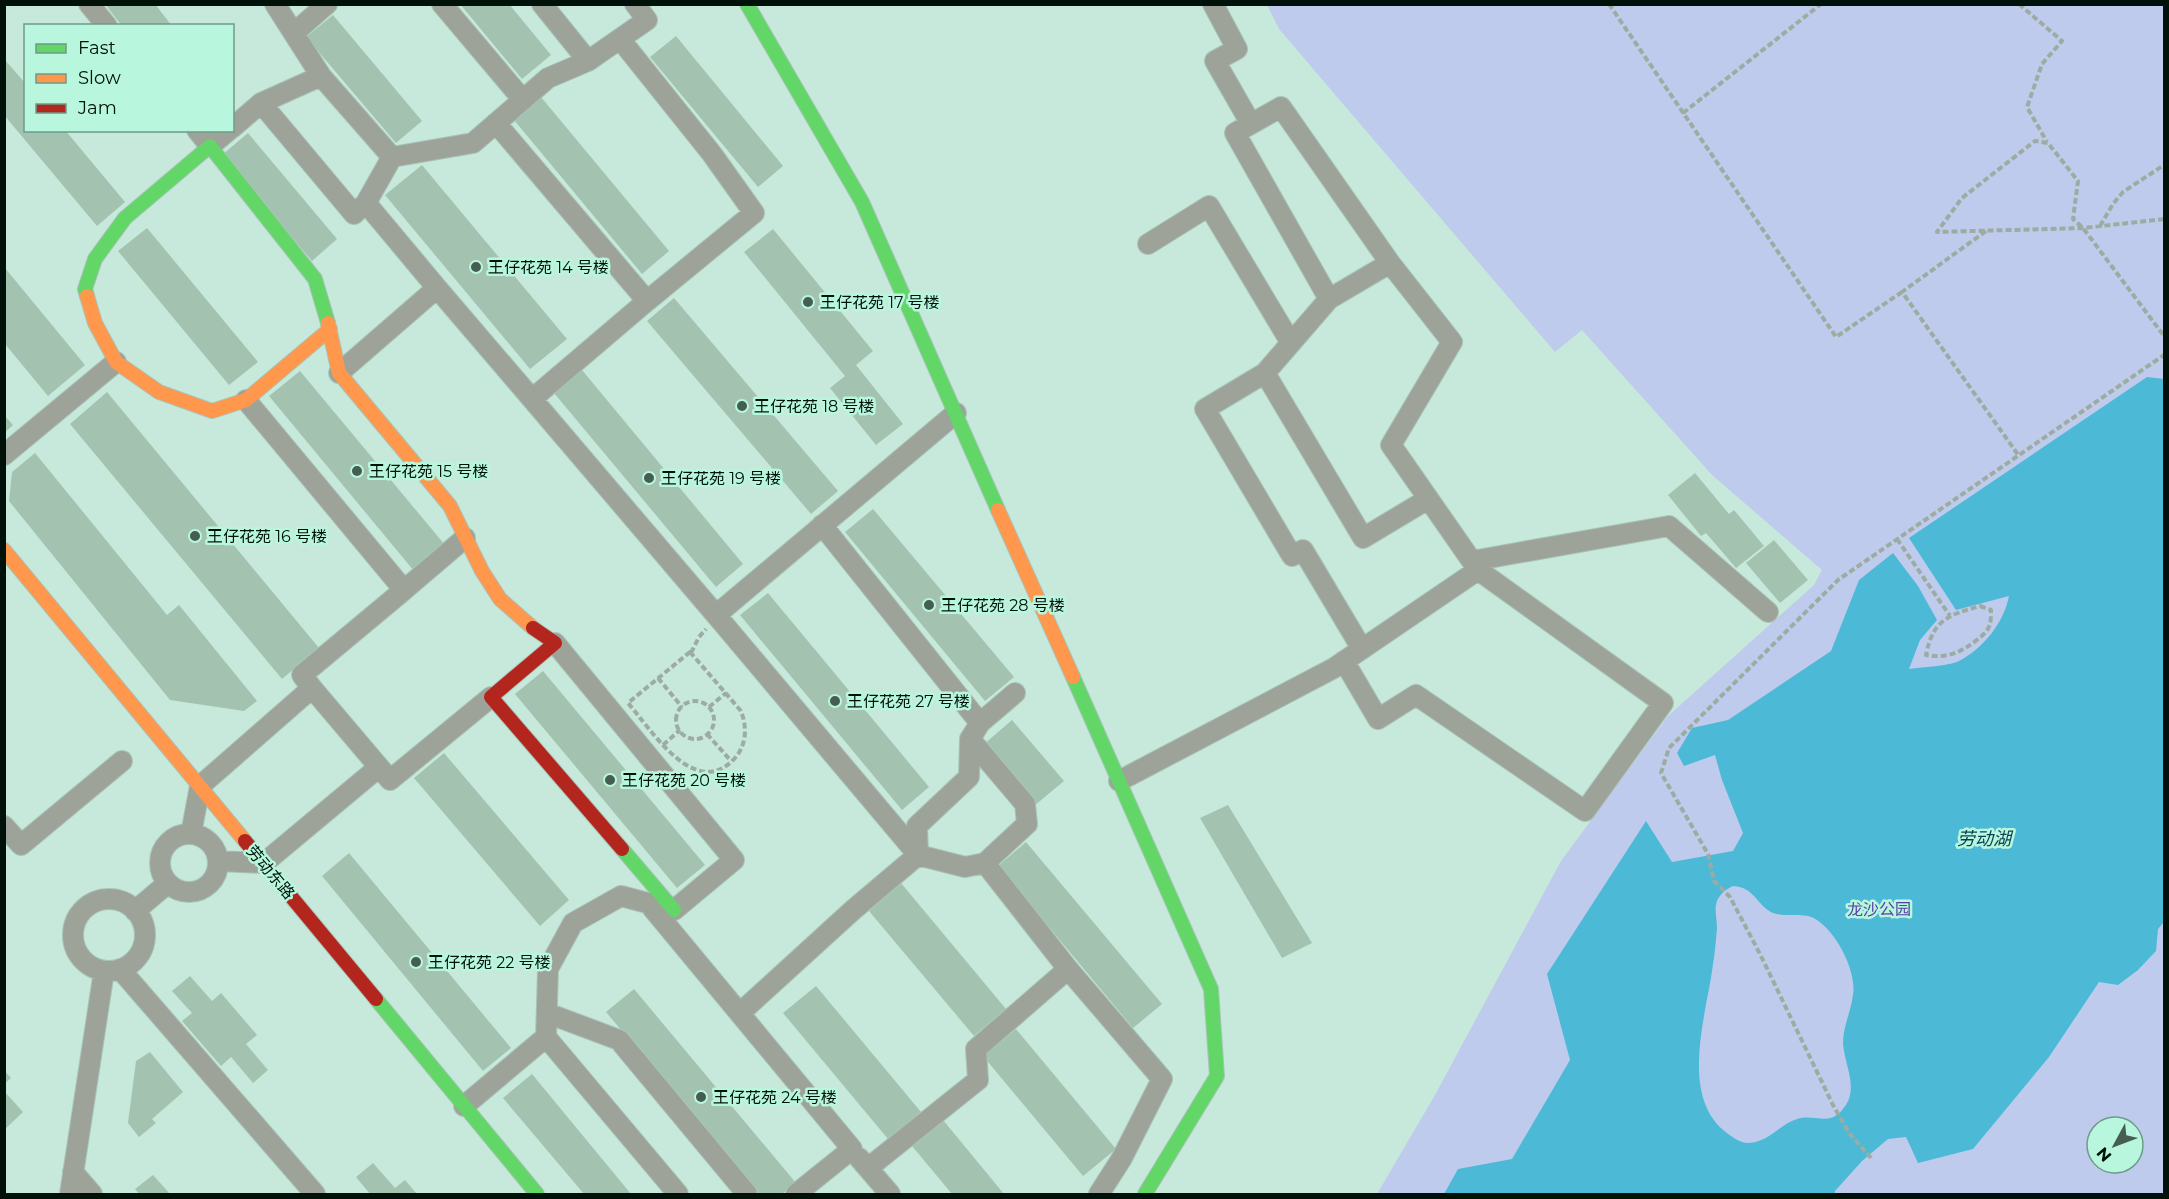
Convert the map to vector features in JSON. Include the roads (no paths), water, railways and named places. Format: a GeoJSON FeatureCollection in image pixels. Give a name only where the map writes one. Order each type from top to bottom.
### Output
{"type":"FeatureCollection","features":[{"type":"Feature","properties":{"kind":"street"},"geometry":{"type":"LineString","coordinates":[[89,4],[105,24]]}},
{"type":"Feature","properties":{"kind":"street"},"geometry":{"type":"LineString","coordinates":[[275,4],[321,76],[392,157]]}},
{"type":"Feature","properties":{"kind":"street"},"geometry":{"type":"LineString","coordinates":[[294,33],[327,4]]}},
{"type":"Feature","properties":{"kind":"street"},"geometry":{"type":"LineString","coordinates":[[442,4],[523,100]]}},
{"type":"Feature","properties":{"kind":"street"},"geometry":{"type":"LineString","coordinates":[[542,4],[588,61]]}},
{"type":"Feature","properties":{"kind":"street"},"geometry":{"type":"LineString","coordinates":[[392,157],[473,143],[548,78],[588,61],[647,20],[635,4]]}},
{"type":"Feature","properties":{"kind":"street"},"geometry":{"type":"LineString","coordinates":[[747,4],[862,202],[1211,989],[1217,1076],[1145,1194]]}},
{"type":"Feature","properties":{"kind":"street"},"geometry":{"type":"LineString","coordinates":[[1213,4],[1237,49],[1215,61],[1251,124]]}},
{"type":"Feature","properties":{"kind":"street"},"geometry":{"type":"LineString","coordinates":[[531,399],[754,213],[712,154],[620,39]]}},
{"type":"Feature","properties":{"kind":"street"},"geometry":{"type":"LineString","coordinates":[[234,126],[261,103],[321,76]]}},
{"type":"Feature","properties":{"kind":"street"},"geometry":{"type":"LineString","coordinates":[[261,103],[354,214],[366,203],[392,157]]}},
{"type":"Feature","properties":{"kind":"street"},"geometry":{"type":"LineString","coordinates":[[1329,299],[1235,133],[1281,107],[1390,263],[1452,342],[1391,445],[1475,565],[1663,704],[1585,811],[1416,695],[1378,718],[1344,661]]}},
{"type":"Feature","properties":{"kind":"street"},"geometry":{"type":"LineString","coordinates":[[496,123],[647,301]]}},
{"type":"Feature","properties":{"kind":"street"},"geometry":{"type":"LineString","coordinates":[[199,132],[315,279],[330,329],[339,373],[450,506],[482,571],[500,599],[527,624],[555,644],[734,860],[674,910]]}},
{"type":"Feature","properties":{"kind":"street"},"geometry":{"type":"LineString","coordinates":[[227,132],[125,218],[95,259],[85,289],[95,323],[116,362],[159,392],[212,411],[246,400],[330,329]]}},
{"type":"Feature","properties":{"kind":"street"},"geometry":{"type":"LineString","coordinates":[[366,203],[918,855],[965,867],[985,863],[1027,824],[1025,804],[975,731],[822,525]]}},
{"type":"Feature","properties":{"kind":"street"},"geometry":{"type":"LineString","coordinates":[[1148,244],[1209,206],[1292,343]]}},
{"type":"Feature","properties":{"kind":"street"},"geometry":{"type":"LineString","coordinates":[[1362,649],[1303,550],[1292,556],[1205,409],[1265,373],[1329,299],[1390,263]]}},
{"type":"Feature","properties":{"kind":"street"},"geometry":{"type":"LineString","coordinates":[[339,373],[437,288]]}},
{"type":"Feature","properties":{"kind":"street"},"geometry":{"type":"LineString","coordinates":[[4,455],[116,362]]}},
{"type":"Feature","properties":{"kind":"street"},"geometry":{"type":"LineString","coordinates":[[1265,373],[1363,538],[1428,499]]}},
{"type":"Feature","properties":{"kind":"street"},"geometry":{"type":"LineString","coordinates":[[246,400],[404,590]]}},
{"type":"Feature","properties":{"kind":"street"},"geometry":{"type":"LineString","coordinates":[[716,615],[956,413]]}},
{"type":"Feature","properties":{"kind":"street"},"geometry":{"type":"LineString","coordinates":[[1119,781],[1344,661],[1475,565],[1670,526],[1768,612]]}},
{"type":"Feature","properties":{"kind":"street"},"geometry":{"type":"LineString","coordinates":[[465,538],[302,675],[379,768],[390,780],[555,644]]}},
{"type":"Feature","properties":{"kind":"street","name":"劳动东路"},"geometry":{"type":"LineString","coordinates":[[4,550],[464,1106],[530,1191]]}},
{"type":"Feature","properties":{"kind":"street"},"geometry":{"type":"LineString","coordinates":[[191,834],[200,786],[312,688]]}},
{"type":"Feature","properties":{"kind":"street"},"geometry":{"type":"LineString","coordinates":[[918,855],[917,826],[969,777],[975,731],[1015,693]]}},
{"type":"Feature","properties":{"kind":"street"},"geometry":{"type":"LineString","coordinates":[[491,697],[674,910]]}},
{"type":"Feature","properties":{"kind":"street"},"geometry":{"type":"LineString","coordinates":[[4,826],[21,846],[122,761]]}},
{"type":"Feature","properties":{"kind":"street"},"geometry":{"type":"LineString","coordinates":[[218,861],[264,863],[379,768]]}},
{"type":"Feature","properties":{"kind":"street"},"geometry":{"type":"LineString","coordinates":[[191,834],[204,837],[211,843],[218,861],[217,872],[212,880],[205,887],[196,891],[186,891],[168,883],[160,866],[164,848],[177,836],[191,834]]}},
{"type":"Feature","properties":{"kind":"street"},"geometry":{"type":"LineString","coordinates":[[740,1013],[853,910],[918,855]]}},
{"type":"Feature","properties":{"kind":"street"},"geometry":{"type":"LineString","coordinates":[[985,863],[1068,969],[1162,1079],[1122,1158],[1100,1194]]}},
{"type":"Feature","properties":{"kind":"street"},"geometry":{"type":"LineString","coordinates":[[135,911],[168,883]]}},
{"type":"Feature","properties":{"kind":"street"},"geometry":{"type":"LineString","coordinates":[[674,910],[621,896],[573,923],[548,969],[546,1037],[678,1194]]}},
{"type":"Feature","properties":{"kind":"street"},"geometry":{"type":"LineString","coordinates":[[108,899],[120,901],[135,911],[143,926],[145,937],[136,959],[127,966],[112,970],[93,967],[83,960],[76,951],[73,939],[78,916],[86,908],[96,901],[108,899]]}},
{"type":"Feature","properties":{"kind":"street"},"geometry":{"type":"LineString","coordinates":[[649,904],[888,1194]]}},
{"type":"Feature","properties":{"kind":"street"},"geometry":{"type":"LineString","coordinates":[[868,1168],[978,1080],[976,1049],[1068,969]]}},
{"type":"Feature","properties":{"kind":"street"},"geometry":{"type":"LineString","coordinates":[[70,1194],[112,970]]}},
{"type":"Feature","properties":{"kind":"street"},"geometry":{"type":"LineString","coordinates":[[112,970],[315,1194]]}},
{"type":"Feature","properties":{"kind":"street"},"geometry":{"type":"LineString","coordinates":[[547,1013],[619,1040],[747,1194]]}},
{"type":"Feature","properties":{"kind":"street"},"geometry":{"type":"LineString","coordinates":[[464,1106],[546,1037]]}},
{"type":"Feature","properties":{"kind":"street"},"geometry":{"type":"LineString","coordinates":[[796,1194],[852,1149]]}},
{"type":"Feature","properties":{"kind":"street"},"geometry":{"type":"LineString","coordinates":[[73,1172],[92,1194]]}},
{"type":"Feature","properties":{"kind":"water","name":"劳动湖"},"geometry":{"type":"Polygon","coordinates":[[[2147,377],[2164,379],[2164,922],[2158,929],[2156,951],[2138,970],[2118,985],[2099,982],[2049,1057],[1973,1149],[1918,1163],[1906,1137],[1888,1139],[1862,1161],[1835,1191],[1835,1194],[1444,1194],[1458,1169],[1512,1159],[1570,1060],[1547,974],[1646,821],[1672,862],[1733,851],[1743,833],[1722,780],[1715,755],[1684,766],[1677,753],[1692,728],[1728,720],[1831,651],[1859,580],[1893,553],[1918,586],[1937,620],[1920,640],[1909,669],[1955,663],[1977,649],[1998,625],[2009,596],[1956,610],[1909,538],[2147,377]],[[1733,886],[1726,890],[1716,904],[1717,928],[1702,1027],[1699,1073],[1702,1094],[1709,1113],[1728,1134],[1749,1143],[1763,1140],[1797,1119],[1823,1119],[1834,1116],[1846,1105],[1851,1082],[1843,1037],[1852,1001],[1853,986],[1852,975],[1844,954],[1832,934],[1824,926],[1812,917],[1773,913],[1751,893],[1733,886]]]}},
{"type":"Feature","properties":{"kind":"place","name":"王仔花苑 14 号楼"},"geometry":{"type":"Point","coordinates":[476,267]}},
{"type":"Feature","properties":{"kind":"place","name":"王仔花苑 17 号楼"},"geometry":{"type":"Point","coordinates":[808,302]}},
{"type":"Feature","properties":{"kind":"place","name":"王仔花苑 18 号楼"},"geometry":{"type":"Point","coordinates":[742,406]}},
{"type":"Feature","properties":{"kind":"place","name":"王仔花苑 15 号楼"},"geometry":{"type":"Point","coordinates":[357,471]}},
{"type":"Feature","properties":{"kind":"place","name":"王仔花苑 19 号楼"},"geometry":{"type":"Point","coordinates":[649,478]}},
{"type":"Feature","properties":{"kind":"place","name":"王仔花苑 16 号楼"},"geometry":{"type":"Point","coordinates":[195,536]}},
{"type":"Feature","properties":{"kind":"place","name":"王仔花苑 28 号楼"},"geometry":{"type":"Point","coordinates":[929,605]}},
{"type":"Feature","properties":{"kind":"place","name":"王仔花苑 27 号楼"},"geometry":{"type":"Point","coordinates":[835,701]}},
{"type":"Feature","properties":{"kind":"place","name":"王仔花苑 20 号楼"},"geometry":{"type":"Point","coordinates":[610,780]}},
{"type":"Feature","properties":{"kind":"place","name":"王仔花苑 22 号楼"},"geometry":{"type":"Point","coordinates":[416,962]}},
{"type":"Feature","properties":{"kind":"place","name":"王仔花苑 24 号楼"},"geometry":{"type":"Point","coordinates":[701,1097]}},
{"type":"Feature","properties":{"kind":"park label","name":"龙沙公园"},"geometry":{"type":"Point","coordinates":[1879,909]}}]}
